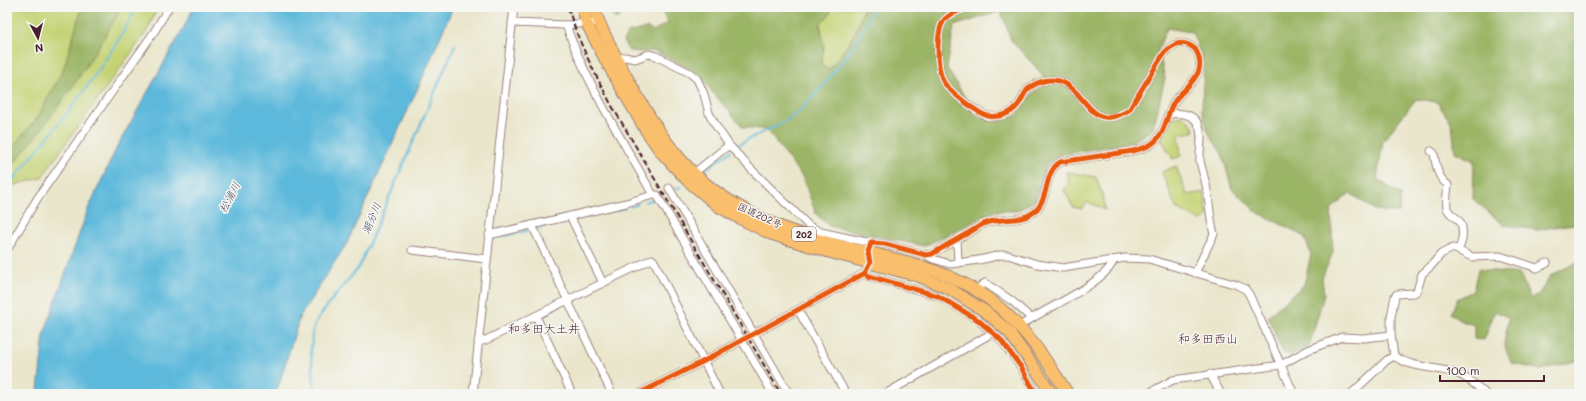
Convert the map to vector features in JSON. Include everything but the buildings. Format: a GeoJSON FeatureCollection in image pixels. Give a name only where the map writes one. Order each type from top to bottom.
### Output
{"type":"FeatureCollection","features":[{"type":"Feature","properties":{"kind":"highway","name":"国道202号"},"geometry":{"type":"LineString","coordinates":[[582,7],[616,59],[653,123],[670,147],[694,173],[717,192],[740,207],[772,222],[806,230],[828,243],[869,258],[891,269],[918,276],[950,289],[986,312],[1004,336],[1032,364],[1049,393]]}},
{"type":"Feature","properties":{"kind":"highway","name":"国道202号"},"geometry":{"type":"LineString","coordinates":[[593,7],[593,23],[607,63],[645,129],[661,152],[688,181],[718,206],[771,234],[869,258],[915,264],[947,275],[975,290],[1020,326],[1044,356],[1068,394]]}},
{"type":"Feature","properties":{"kind":"street"},"geometry":{"type":"LineString","coordinates":[[7,250],[37,199],[150,39],[169,7]]}},
{"type":"Feature","properties":{"kind":"street"},"geometry":{"type":"LineString","coordinates":[[473,394],[514,7]]}},
{"type":"Feature","properties":{"kind":"street"},"geometry":{"type":"LineString","coordinates":[[926,255],[932,254],[986,223],[996,220],[1023,218],[1032,213],[1039,207],[1044,199],[1051,172],[1055,165],[1060,162],[1133,151],[1153,144],[1158,138],[1174,102],[1194,79],[1199,70],[1200,62],[1195,49],[1185,42],[1178,42],[1171,45],[1164,53],[1129,110],[1122,115],[1104,118],[1094,113],[1070,86],[1059,81],[1049,80],[1038,83],[1028,90],[1010,113],[998,117],[986,116],[969,105],[948,88],[943,82],[940,73],[938,40],[940,28],[945,19],[954,12],[970,7]]}},
{"type":"Feature","properties":{"kind":"street"},"geometry":{"type":"LineString","coordinates":[[512,24],[566,25],[593,23]]}},
{"type":"Feature","properties":{"kind":"street"},"geometry":{"type":"LineString","coordinates":[[566,25],[576,54],[588,78],[653,195]]}},
{"type":"Feature","properties":{"kind":"street"},"geometry":{"type":"LineString","coordinates":[[616,59],[625,57],[635,59],[649,54],[690,73],[697,80],[704,94],[709,113],[729,144],[806,230]]}},
{"type":"Feature","properties":{"kind":"street"},"geometry":{"type":"LineString","coordinates":[[1168,115],[1175,113],[1186,114],[1195,119],[1199,125],[1201,135],[1200,160],[1207,190],[1214,234],[1195,272]]}},
{"type":"Feature","properties":{"kind":"street"},"geometry":{"type":"LineString","coordinates":[[694,173],[729,144]]}},
{"type":"Feature","properties":{"kind":"street"},"geometry":{"type":"LineString","coordinates":[[1431,151],[1434,153],[1436,168],[1442,181],[1448,185],[1447,207],[1450,214],[1459,220],[1462,240],[1458,249]]}},
{"type":"Feature","properties":{"kind":"street"},"geometry":{"type":"LineString","coordinates":[[669,188],[789,394]]}},
{"type":"Feature","properties":{"kind":"street"},"geometry":{"type":"LineString","coordinates":[[489,235],[657,195],[773,394]]}},
{"type":"Feature","properties":{"kind":"street"},"geometry":{"type":"LineString","coordinates":[[570,216],[603,284]]}},
{"type":"Feature","properties":{"kind":"street"},"geometry":{"type":"LineString","coordinates":[[532,225],[612,394]]}},
{"type":"Feature","properties":{"kind":"street"},"geometry":{"type":"LineString","coordinates":[[957,239],[958,263]]}},
{"type":"Feature","properties":{"kind":"street"},"geometry":{"type":"LineString","coordinates":[[638,394],[704,361],[798,310],[869,258],[885,244],[926,255],[932,259],[950,264],[1002,255],[1064,268],[1131,258],[1149,258],[1237,285],[1245,289],[1249,294],[1294,394]]}},
{"type":"Feature","properties":{"kind":"street"},"geometry":{"type":"LineString","coordinates":[[1486,394],[1466,378],[1457,373],[1413,365],[1402,362],[1394,356],[1391,335],[1391,317],[1395,296],[1397,294],[1414,293],[1417,291],[1422,274],[1441,254],[1449,249],[1458,249],[1472,257],[1500,256],[1537,268],[1547,263]]}},
{"type":"Feature","properties":{"kind":"street"},"geometry":{"type":"LineString","coordinates":[[412,250],[487,259]]}},
{"type":"Feature","properties":{"kind":"street"},"geometry":{"type":"LineString","coordinates":[[869,258],[868,276],[887,280],[938,296],[1004,336],[1036,394]]}},
{"type":"Feature","properties":{"kind":"street"},"geometry":{"type":"LineString","coordinates":[[478,342],[486,340],[652,259],[720,394]]}},
{"type":"Feature","properties":{"kind":"street"},"geometry":{"type":"LineString","coordinates":[[1020,326],[1031,318],[1091,285],[1112,266],[1114,260]]}},
{"type":"Feature","properties":{"kind":"street"},"geometry":{"type":"LineString","coordinates":[[887,280],[891,269]]}},
{"type":"Feature","properties":{"kind":"street"},"geometry":{"type":"LineString","coordinates":[[975,290],[985,283],[1031,318]]}},
{"type":"Feature","properties":{"kind":"street"},"geometry":{"type":"LineString","coordinates":[[1009,316],[1019,308]]}},
{"type":"Feature","properties":{"kind":"street"},"geometry":{"type":"LineString","coordinates":[[798,310],[846,394]]}},
{"type":"Feature","properties":{"kind":"street"},"geometry":{"type":"LineString","coordinates":[[536,316],[572,394]]}},
{"type":"Feature","properties":{"kind":"street"},"geometry":{"type":"LineString","coordinates":[[1147,394],[1173,380],[1281,365],[1308,350],[1342,337],[1364,338],[1391,335]]}},
{"type":"Feature","properties":{"kind":"street"},"geometry":{"type":"LineString","coordinates":[[885,394],[987,336]]}},
{"type":"Feature","properties":{"kind":"street"},"geometry":{"type":"LineString","coordinates":[[1351,394],[1387,360],[1394,356]]}},
{"type":"Feature","properties":{"kind":"street"},"geometry":{"type":"LineString","coordinates":[[1210,374],[1221,394]]}},
{"type":"Feature","properties":{"kind":"green space"},"geometry":{"type":"Polygon","coordinates":[[[7,7],[158,7],[147,31],[41,178],[7,187],[7,7]]]}},
{"type":"Feature","properties":{"kind":"green space"},"geometry":{"type":"Polygon","coordinates":[[[82,7],[122,7],[69,92],[7,171],[7,153],[38,117],[64,67],[82,7]]]}},
{"type":"Feature","properties":{"kind":"green space"},"geometry":{"type":"Polygon","coordinates":[[[605,7],[629,7],[617,20],[605,7]]]}},
{"type":"Feature","properties":{"kind":"green space"},"geometry":{"type":"Polygon","coordinates":[[[659,7],[832,7],[830,14],[820,24],[824,47],[821,65],[829,70],[841,55],[854,34],[864,7],[1579,7],[1579,223],[1537,230],[1504,225],[1473,199],[1474,161],[1455,152],[1452,124],[1437,102],[1416,99],[1383,141],[1377,179],[1401,195],[1399,213],[1375,210],[1350,193],[1331,209],[1333,252],[1322,278],[1324,294],[1309,347],[1291,355],[1283,353],[1268,316],[1304,285],[1311,254],[1304,236],[1257,212],[1232,189],[1222,154],[1208,132],[1202,110],[1204,63],[1192,32],[1167,28],[1158,49],[1165,78],[1153,129],[1132,142],[1059,155],[1046,164],[1035,200],[1017,211],[995,211],[924,246],[829,226],[816,214],[803,178],[767,130],[743,127],[714,94],[699,74],[655,51],[629,51],[623,41],[628,33],[647,28],[653,31],[668,23],[659,7]],[[1001,11],[954,26],[947,68],[976,116],[995,122],[1016,116],[1032,94],[1045,85],[1042,74],[1011,40],[1001,11]]]}},
{"type":"Feature","properties":{"kind":"green space"},"geometry":{"type":"Polygon","coordinates":[[[832,7],[864,7],[854,34],[841,55],[829,70],[821,65],[824,47],[820,23],[830,14],[832,7]]]}},
{"type":"Feature","properties":{"kind":"green space"},"geometry":{"type":"Polygon","coordinates":[[[1183,116],[1192,124],[1194,132],[1179,134],[1181,156],[1173,159],[1161,139],[1171,118],[1183,116]]]}},
{"type":"Feature","properties":{"kind":"green space"},"geometry":{"type":"Polygon","coordinates":[[[1176,166],[1187,195],[1204,192],[1208,217],[1201,221],[1176,208],[1162,172],[1176,166]]]}},
{"type":"Feature","properties":{"kind":"green space"},"geometry":{"type":"Polygon","coordinates":[[[1066,172],[1096,177],[1104,200],[1105,210],[1088,202],[1082,209],[1073,207],[1064,190],[1069,182],[1066,172]]]}},
{"type":"Feature","properties":{"kind":"green space"},"geometry":{"type":"Polygon","coordinates":[[[1579,261],[1579,360],[1541,370],[1511,363],[1504,344],[1509,318],[1495,311],[1484,340],[1474,339],[1474,325],[1462,321],[1451,314],[1457,299],[1473,291],[1478,269],[1520,274],[1530,298],[1538,296],[1550,276],[1579,261]]]}},
{"type":"Feature","properties":{"kind":"water","name":"松浦川"},"geometry":{"type":"Polygon","coordinates":[[[194,7],[453,7],[427,68],[347,243],[300,316],[276,394],[36,394],[38,391],[44,334],[88,209],[118,145],[194,7]]]}},
{"type":"Feature","properties":{"kind":"waterway"},"geometry":{"type":"LineString","coordinates":[[7,187],[60,122],[93,78],[124,31],[137,7]]}},
{"type":"Feature","properties":{"kind":"waterway"},"geometry":{"type":"LineString","coordinates":[[737,146],[789,119],[805,106],[851,51],[863,30],[873,7]]}},
{"type":"Feature","properties":{"kind":"waterway","name":"潮分川"},"geometry":{"type":"LineString","coordinates":[[315,394],[311,351],[312,334],[316,322],[330,302],[359,267],[455,45]]}},
{"type":"Feature","properties":{"kind":"waterway"},"geometry":{"type":"LineString","coordinates":[[705,170],[731,151]]}},
{"type":"Feature","properties":{"kind":"waterway"},"geometry":{"type":"LineString","coordinates":[[675,189],[681,187]]}},
{"type":"Feature","properties":{"kind":"waterway"},"geometry":{"type":"LineString","coordinates":[[645,202],[655,199]]}},
{"type":"Feature","properties":{"kind":"waterway"},"geometry":{"type":"LineString","coordinates":[[631,206],[638,204]]}},
{"type":"Feature","properties":{"kind":"waterway"},"geometry":{"type":"LineString","coordinates":[[604,213],[625,208]]}},
{"type":"Feature","properties":{"kind":"waterway"},"geometry":{"type":"LineString","coordinates":[[576,219],[594,215]]}},
{"type":"Feature","properties":{"kind":"waterway"},"geometry":{"type":"LineString","coordinates":[[538,228],[567,221]]}},
{"type":"Feature","properties":{"kind":"waterway"},"geometry":{"type":"LineString","coordinates":[[500,237],[530,230]]}},
{"type":"Feature","properties":{"kind":"railway"},"geometry":{"type":"LineString","coordinates":[[568,7],[593,70],[612,106],[781,394]]}},
{"type":"Feature","properties":{"kind":"cycle path"},"geometry":{"type":"LineString","coordinates":[[865,273],[870,263],[868,252],[871,243],[885,244],[926,255],[932,254],[984,224],[998,220],[1023,218],[1034,212],[1039,207],[1051,173],[1060,162],[1133,151],[1151,145],[1161,134],[1174,102],[1191,83],[1199,70],[1200,64],[1198,54],[1191,46],[1183,43],[1171,47],[1164,53],[1129,110],[1116,116],[1105,117],[1097,114],[1069,86],[1055,80],[1047,80],[1028,89],[1018,105],[1008,113],[1004,115],[988,116],[957,96],[943,81],[939,67],[938,40],[942,24],[945,19],[951,15],[970,7]]}},
{"type":"Feature","properties":{"kind":"cycle path"},"geometry":{"type":"LineString","coordinates":[[638,394],[704,361],[865,273],[869,276],[938,296],[978,320],[1000,339],[1021,367],[1036,394]]}},
{"type":"Feature","properties":{"kind":"district","name":"和多田大土井"},"geometry":{"type":"Point","coordinates":[544,328]}},
{"type":"Feature","properties":{"kind":"district","name":"和多田西山"},"geometry":{"type":"Point","coordinates":[1208,338]}}]}
